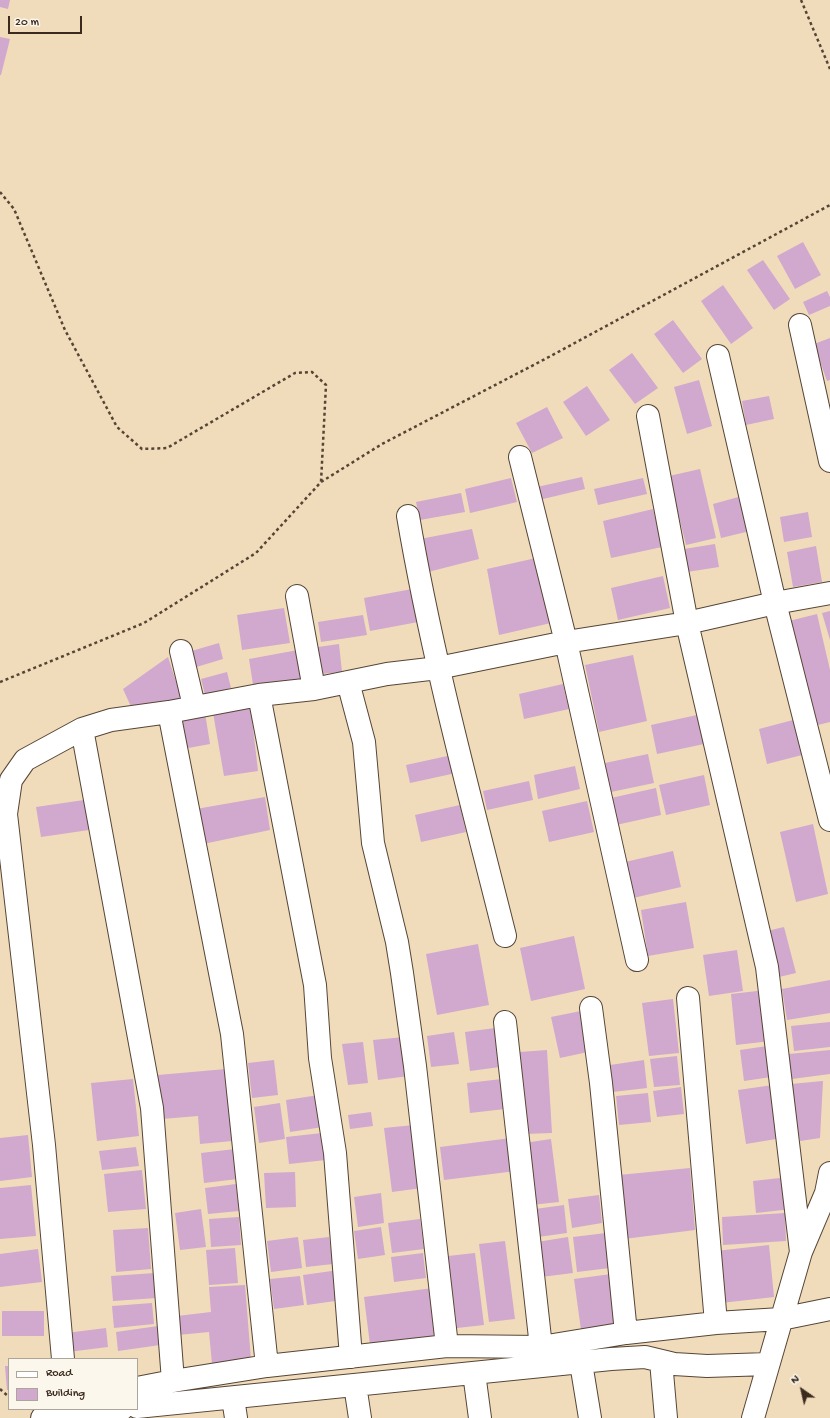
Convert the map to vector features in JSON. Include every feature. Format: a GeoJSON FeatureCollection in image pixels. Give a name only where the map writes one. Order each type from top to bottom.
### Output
{"type":"FeatureCollection","features":[{"type":"Feature","properties":{"kind":"street"},"geometry":{"type":"LineString","coordinates":[[800,325],[830,461]]}},
{"type":"Feature","properties":{"kind":"street"},"geometry":{"type":"LineString","coordinates":[[718,356],[775,603],[830,820]]}},
{"type":"Feature","properties":{"kind":"street"},"geometry":{"type":"LineString","coordinates":[[648,416],[687,623],[767,967],[801,1252]]}},
{"type":"Feature","properties":{"kind":"street"},"geometry":{"type":"LineString","coordinates":[[520,457],[566,642],[636,960]]}},
{"type":"Feature","properties":{"kind":"street"},"geometry":{"type":"LineString","coordinates":[[408,516],[417,568],[438,668],[505,936]]}},
{"type":"Feature","properties":{"kind":"street"},"geometry":{"type":"LineString","coordinates":[[63,1358],[44,1145],[6,814],[11,780],[25,760],[82,729],[111,720],[169,712],[194,706],[259,695],[314,690],[387,674],[438,668],[566,642],[687,623],[775,603],[830,593]]}},
{"type":"Feature","properties":{"kind":"street"},"geometry":{"type":"LineString","coordinates":[[296,596],[314,690]]}},
{"type":"Feature","properties":{"kind":"street"},"geometry":{"type":"LineString","coordinates":[[181,651],[194,706]]}},
{"type":"Feature","properties":{"kind":"street"},"geometry":{"type":"LineString","coordinates":[[348,682],[364,742],[373,843],[397,942],[402,973],[415,1066],[447,1346]]}},
{"type":"Feature","properties":{"kind":"street"},"geometry":{"type":"LineString","coordinates":[[259,695],[315,985],[320,1058],[335,1153],[351,1357]]}},
{"type":"Feature","properties":{"kind":"street"},"geometry":{"type":"LineString","coordinates":[[169,712],[232,1034],[266,1366]]}},
{"type":"Feature","properties":{"kind":"street"},"geometry":{"type":"LineString","coordinates":[[82,729],[152,1108],[173,1380]]}},
{"type":"Feature","properties":{"kind":"street"},"geometry":{"type":"LineString","coordinates":[[688,998],[716,1322]]}},
{"type":"Feature","properties":{"kind":"street"},"geometry":{"type":"LineString","coordinates":[[591,1008],[601,1083],[626,1333]]}},
{"type":"Feature","properties":{"kind":"street"},"geometry":{"type":"LineString","coordinates":[[505,1022],[540,1347]]}},
{"type":"Feature","properties":{"kind":"street"},"geometry":{"type":"LineString","coordinates":[[753,1418],[801,1252],[828,1186]]}},
{"type":"Feature","properties":{"kind":"street"},"geometry":{"type":"LineString","coordinates":[[138,1388],[173,1380],[266,1366],[447,1346],[540,1347],[626,1333],[716,1322],[781,1319],[830,1309]]}},
{"type":"Feature","properties":{"kind":"street"},"geometry":{"type":"LineString","coordinates":[[138,1408],[234,1408],[356,1385],[645,1357],[674,1364],[707,1366],[768,1364]]}},
{"type":"Feature","properties":{"kind":"street"},"geometry":{"type":"LineString","coordinates":[[661,1361],[666,1418]]}},
{"type":"Feature","properties":{"kind":"street"},"geometry":{"type":"LineString","coordinates":[[581,1363],[590,1418]]}},
{"type":"Feature","properties":{"kind":"street"},"geometry":{"type":"LineString","coordinates":[[474,1373],[480,1418]]}},
{"type":"Feature","properties":{"kind":"street"},"geometry":{"type":"LineString","coordinates":[[356,1385],[360,1418]]}},
{"type":"Feature","properties":{"kind":"street"},"geometry":{"type":"LineString","coordinates":[[42,1418],[113,1410]]}},
{"type":"Feature","properties":{"kind":"path"},"geometry":{"type":"LineString","coordinates":[[802,0],[830,69]]}},
{"type":"Feature","properties":{"kind":"path"},"geometry":{"type":"LineString","coordinates":[[0,192],[14,209],[65,330],[117,428],[142,449],[167,448],[295,373],[312,372],[326,385],[321,482]]}},
{"type":"Feature","properties":{"kind":"path"},"geometry":{"type":"LineString","coordinates":[[0,682],[144,623],[256,553],[321,482],[382,444],[540,362],[830,205]]}},
{"type":"Feature","properties":{"kind":"path"},"geometry":{"type":"LineString","coordinates":[[0,1389],[8,1396]]}},
{"type":"Feature","properties":{"kind":"building"},"geometry":{"type":"Polygon","coordinates":[[[0,0],[10,0],[8,9],[0,7],[0,0]]]}},
{"type":"Feature","properties":{"kind":"building"},"geometry":{"type":"Polygon","coordinates":[[[0,37],[10,39],[1,75],[0,75],[0,37]]]}},
{"type":"Feature","properties":{"kind":"building"},"geometry":{"type":"Polygon","coordinates":[[[803,242],[821,275],[795,289],[777,256],[803,242]]]}},
{"type":"Feature","properties":{"kind":"building"},"geometry":{"type":"Polygon","coordinates":[[[763,260],[790,299],[774,310],[747,270],[763,260]]]}},
{"type":"Feature","properties":{"kind":"building"},"geometry":{"type":"Polygon","coordinates":[[[723,285],[753,328],[731,344],[701,301],[723,285]]]}},
{"type":"Feature","properties":{"kind":"building"},"geometry":{"type":"Polygon","coordinates":[[[827,291],[830,297],[830,306],[809,315],[803,302],[827,291]]]}},
{"type":"Feature","properties":{"kind":"building"},"geometry":{"type":"Polygon","coordinates":[[[673,320],[702,359],[683,373],[654,334],[673,320]]]}},
{"type":"Feature","properties":{"kind":"building"},"geometry":{"type":"Polygon","coordinates":[[[830,338],[830,380],[827,381],[814,344],[830,338]]]}},
{"type":"Feature","properties":{"kind":"building"},"geometry":{"type":"Polygon","coordinates":[[[632,353],[658,388],[635,404],[609,370],[632,353]]]}},
{"type":"Feature","properties":{"kind":"building"},"geometry":{"type":"Polygon","coordinates":[[[699,380],[712,426],[687,434],[674,387],[699,380]]]}},
{"type":"Feature","properties":{"kind":"building"},"geometry":{"type":"Polygon","coordinates":[[[587,386],[610,420],[586,436],[563,402],[587,386]]]}},
{"type":"Feature","properties":{"kind":"building"},"geometry":{"type":"Polygon","coordinates":[[[769,396],[774,419],[746,425],[742,401],[769,396]]]}},
{"type":"Feature","properties":{"kind":"building"},"geometry":{"type":"Polygon","coordinates":[[[547,407],[563,438],[532,453],[516,423],[547,407]]]}},
{"type":"Feature","properties":{"kind":"building"},"geometry":{"type":"Polygon","coordinates":[[[700,469],[716,538],[686,545],[669,476],[700,469]]]}},
{"type":"Feature","properties":{"kind":"building"},"geometry":{"type":"Polygon","coordinates":[[[582,477],[585,489],[539,500],[537,487],[582,477]]]}},
{"type":"Feature","properties":{"kind":"building"},"geometry":{"type":"Polygon","coordinates":[[[511,478],[517,502],[470,513],[465,489],[511,478]]]}},
{"type":"Feature","properties":{"kind":"building"},"geometry":{"type":"Polygon","coordinates":[[[643,478],[647,494],[598,505],[594,489],[643,478]]]}},
{"type":"Feature","properties":{"kind":"building"},"geometry":{"type":"Polygon","coordinates":[[[461,493],[465,512],[420,520],[416,502],[461,493]]]}},
{"type":"Feature","properties":{"kind":"building"},"geometry":{"type":"Polygon","coordinates":[[[742,496],[750,531],[721,538],[713,504],[742,496]]]}},
{"type":"Feature","properties":{"kind":"building"},"geometry":{"type":"Polygon","coordinates":[[[653,509],[662,547],[611,558],[603,521],[653,509]]]}},
{"type":"Feature","properties":{"kind":"building"},"geometry":{"type":"Polygon","coordinates":[[[808,512],[812,537],[784,542],[780,517],[808,512]]]}},
{"type":"Feature","properties":{"kind":"building"},"geometry":{"type":"Polygon","coordinates":[[[472,529],[479,559],[428,572],[420,539],[472,529]]]}},
{"type":"Feature","properties":{"kind":"building"},"geometry":{"type":"Polygon","coordinates":[[[715,544],[719,567],[687,572],[684,549],[715,544]]]}},
{"type":"Feature","properties":{"kind":"building"},"geometry":{"type":"Polygon","coordinates":[[[816,546],[822,582],[793,587],[787,552],[816,546]]]}},
{"type":"Feature","properties":{"kind":"building"},"geometry":{"type":"Polygon","coordinates":[[[536,558],[551,623],[499,635],[487,569],[536,558]]]}},
{"type":"Feature","properties":{"kind":"building"},"geometry":{"type":"Polygon","coordinates":[[[663,576],[670,608],[618,620],[611,588],[663,576]]]}},
{"type":"Feature","properties":{"kind":"building"},"geometry":{"type":"Polygon","coordinates":[[[412,589],[418,622],[370,631],[364,598],[412,589]]]}},
{"type":"Feature","properties":{"kind":"building"},"geometry":{"type":"Polygon","coordinates":[[[284,608],[290,643],[242,650],[237,615],[284,608]]]}},
{"type":"Feature","properties":{"kind":"building"},"geometry":{"type":"Polygon","coordinates":[[[830,611],[830,640],[822,613],[830,611]]]}},
{"type":"Feature","properties":{"kind":"building"},"geometry":{"type":"Polygon","coordinates":[[[817,614],[830,670],[830,722],[814,726],[789,621],[817,614]]]}},
{"type":"Feature","properties":{"kind":"building"},"geometry":{"type":"Polygon","coordinates":[[[363,615],[367,635],[321,642],[318,622],[363,615]]]}},
{"type":"Feature","properties":{"kind":"building"},"geometry":{"type":"Polygon","coordinates":[[[219,643],[223,659],[193,668],[188,652],[219,643]]]}},
{"type":"Feature","properties":{"kind":"building"},"geometry":{"type":"Polygon","coordinates":[[[339,644],[342,672],[321,674],[318,647],[339,644]]]}},
{"type":"Feature","properties":{"kind":"building"},"geometry":{"type":"Polygon","coordinates":[[[298,650],[304,682],[254,691],[249,659],[298,650]]]}},
{"type":"Feature","properties":{"kind":"building"},"geometry":{"type":"Polygon","coordinates":[[[633,655],[647,721],[599,732],[585,665],[633,655]]]}},
{"type":"Feature","properties":{"kind":"building"},"geometry":{"type":"Polygon","coordinates":[[[168,657],[182,700],[133,711],[123,689],[168,657]]]}},
{"type":"Feature","properties":{"kind":"building"},"geometry":{"type":"Polygon","coordinates":[[[227,672],[231,688],[205,695],[201,679],[227,672]]]}},
{"type":"Feature","properties":{"kind":"building"},"geometry":{"type":"Polygon","coordinates":[[[563,684],[569,709],[524,719],[519,694],[563,684]]]}},
{"type":"Feature","properties":{"kind":"building"},"geometry":{"type":"Polygon","coordinates":[[[250,702],[258,771],[224,776],[212,707],[250,702]]]}},
{"type":"Feature","properties":{"kind":"building"},"geometry":{"type":"Polygon","coordinates":[[[205,713],[210,744],[183,749],[179,717],[205,713]]]}},
{"type":"Feature","properties":{"kind":"building"},"geometry":{"type":"Polygon","coordinates":[[[697,715],[704,744],[657,754],[651,725],[697,715]]]}},
{"type":"Feature","properties":{"kind":"building"},"geometry":{"type":"Polygon","coordinates":[[[793,720],[802,755],[767,764],[759,729],[793,720]]]}},
{"type":"Feature","properties":{"kind":"building"},"geometry":{"type":"Polygon","coordinates":[[[648,754],[654,783],[611,792],[605,763],[648,754]]]}},
{"type":"Feature","properties":{"kind":"building"},"geometry":{"type":"Polygon","coordinates":[[[452,755],[456,773],[410,783],[406,765],[452,755]]]}},
{"type":"Feature","properties":{"kind":"building"},"geometry":{"type":"Polygon","coordinates":[[[575,766],[580,789],[538,799],[534,775],[575,766]]]}},
{"type":"Feature","properties":{"kind":"building"},"geometry":{"type":"Polygon","coordinates":[[[704,775],[710,805],[666,815],[659,785],[704,775]]]}},
{"type":"Feature","properties":{"kind":"building"},"geometry":{"type":"Polygon","coordinates":[[[529,781],[533,800],[487,810],[483,791],[529,781]]]}},
{"type":"Feature","properties":{"kind":"building"},"geometry":{"type":"Polygon","coordinates":[[[656,788],[661,815],[616,825],[611,798],[656,788]]]}},
{"type":"Feature","properties":{"kind":"building"},"geometry":{"type":"Polygon","coordinates":[[[265,797],[270,830],[203,844],[196,809],[265,797]]]}},
{"type":"Feature","properties":{"kind":"building"},"geometry":{"type":"Polygon","coordinates":[[[84,800],[89,830],[41,837],[36,807],[84,800]]]}},
{"type":"Feature","properties":{"kind":"building"},"geometry":{"type":"Polygon","coordinates":[[[587,801],[594,832],[549,842],[542,811],[587,801]]]}},
{"type":"Feature","properties":{"kind":"building"},"geometry":{"type":"Polygon","coordinates":[[[460,805],[466,832],[421,842],[415,815],[460,805]]]}},
{"type":"Feature","properties":{"kind":"building"},"geometry":{"type":"Polygon","coordinates":[[[813,824],[828,894],[796,902],[780,832],[813,824]]]}},
{"type":"Feature","properties":{"kind":"building"},"geometry":{"type":"Polygon","coordinates":[[[673,851],[681,887],[633,898],[625,862],[673,851]]]}},
{"type":"Feature","properties":{"kind":"building"},"geometry":{"type":"Polygon","coordinates":[[[686,902],[694,948],[648,956],[641,910],[686,902]]]}},
{"type":"Feature","properties":{"kind":"building"},"geometry":{"type":"Polygon","coordinates":[[[784,927],[796,973],[779,977],[767,931],[784,927]]]}},
{"type":"Feature","properties":{"kind":"building"},"geometry":{"type":"Polygon","coordinates":[[[574,936],[585,989],[531,1001],[520,948],[574,936]]]}},
{"type":"Feature","properties":{"kind":"building"},"geometry":{"type":"Polygon","coordinates":[[[478,944],[489,1005],[437,1015],[426,954],[478,944]]]}},
{"type":"Feature","properties":{"kind":"building"},"geometry":{"type":"Polygon","coordinates":[[[737,950],[743,991],[709,996],[703,955],[737,950]]]}},
{"type":"Feature","properties":{"kind":"building"},"geometry":{"type":"Polygon","coordinates":[[[830,980],[830,1013],[787,1020],[782,989],[830,980]]]}},
{"type":"Feature","properties":{"kind":"building"},"geometry":{"type":"Polygon","coordinates":[[[766,990],[771,1041],[736,1045],[731,994],[766,990]]]}},
{"type":"Feature","properties":{"kind":"building"},"geometry":{"type":"Polygon","coordinates":[[[673,999],[679,1053],[649,1056],[642,1003],[673,999]]]}},
{"type":"Feature","properties":{"kind":"building"},"geometry":{"type":"Polygon","coordinates":[[[581,1011],[588,1052],[560,1058],[551,1017],[581,1011]]]}},
{"type":"Feature","properties":{"kind":"building"},"geometry":{"type":"Polygon","coordinates":[[[830,1022],[830,1047],[794,1051],[791,1026],[830,1022]]]}},
{"type":"Feature","properties":{"kind":"building"},"geometry":{"type":"Polygon","coordinates":[[[495,1028],[500,1067],[470,1071],[465,1032],[495,1028]]]}},
{"type":"Feature","properties":{"kind":"building"},"geometry":{"type":"Polygon","coordinates":[[[454,1032],[459,1064],[431,1067],[427,1036],[454,1032]]]}},
{"type":"Feature","properties":{"kind":"building"},"geometry":{"type":"Polygon","coordinates":[[[404,1037],[409,1076],[378,1080],[373,1040],[404,1037]]]}},
{"type":"Feature","properties":{"kind":"building"},"geometry":{"type":"Polygon","coordinates":[[[363,1042],[368,1083],[348,1085],[342,1044],[363,1042]]]}},
{"type":"Feature","properties":{"kind":"building"},"geometry":{"type":"Polygon","coordinates":[[[774,1045],[778,1076],[744,1081],[740,1050],[774,1045]]]}},
{"type":"Feature","properties":{"kind":"building"},"geometry":{"type":"Polygon","coordinates":[[[547,1050],[552,1133],[524,1134],[519,1052],[547,1050]]]}},
{"type":"Feature","properties":{"kind":"building"},"geometry":{"type":"Polygon","coordinates":[[[830,1050],[830,1074],[792,1079],[789,1054],[830,1050]]]}},
{"type":"Feature","properties":{"kind":"building"},"geometry":{"type":"Polygon","coordinates":[[[677,1056],[680,1085],[654,1087],[650,1059],[677,1056]]]}},
{"type":"Feature","properties":{"kind":"building"},"geometry":{"type":"Polygon","coordinates":[[[274,1060],[278,1095],[252,1098],[248,1063],[274,1060]]]}},
{"type":"Feature","properties":{"kind":"building"},"geometry":{"type":"Polygon","coordinates":[[[644,1060],[647,1088],[613,1092],[610,1065],[644,1060]]]}},
{"type":"Feature","properties":{"kind":"building"},"geometry":{"type":"Polygon","coordinates":[[[226,1069],[232,1141],[200,1144],[198,1116],[162,1119],[158,1075],[226,1069]]]}},
{"type":"Feature","properties":{"kind":"building"},"geometry":{"type":"Polygon","coordinates":[[[133,1079],[139,1136],[97,1141],[91,1083],[133,1079]]]}},
{"type":"Feature","properties":{"kind":"building"},"geometry":{"type":"Polygon","coordinates":[[[502,1079],[505,1109],[470,1113],[467,1083],[502,1079]]]}},
{"type":"Feature","properties":{"kind":"building"},"geometry":{"type":"Polygon","coordinates":[[[823,1081],[820,1138],[800,1141],[791,1084],[823,1081]]]}},
{"type":"Feature","properties":{"kind":"building"},"geometry":{"type":"Polygon","coordinates":[[[773,1085],[782,1138],[746,1144],[738,1090],[773,1085]]]}},
{"type":"Feature","properties":{"kind":"building"},"geometry":{"type":"Polygon","coordinates":[[[681,1087],[684,1114],[657,1117],[653,1091],[681,1087]]]}},
{"type":"Feature","properties":{"kind":"building"},"geometry":{"type":"Polygon","coordinates":[[[648,1093],[651,1122],[619,1125],[616,1096],[648,1093]]]}},
{"type":"Feature","properties":{"kind":"building"},"geometry":{"type":"Polygon","coordinates":[[[319,1095],[323,1127],[290,1132],[286,1100],[319,1095]]]}},
{"type":"Feature","properties":{"kind":"building"},"geometry":{"type":"Polygon","coordinates":[[[280,1103],[285,1139],[259,1143],[254,1107],[280,1103]]]}},
{"type":"Feature","properties":{"kind":"building"},"geometry":{"type":"Polygon","coordinates":[[[371,1112],[373,1126],[350,1129],[348,1115],[371,1112]]]}},
{"type":"Feature","properties":{"kind":"building"},"geometry":{"type":"Polygon","coordinates":[[[414,1125],[422,1188],[392,1192],[384,1128],[414,1125]]]}},
{"type":"Feature","properties":{"kind":"building"},"geometry":{"type":"Polygon","coordinates":[[[322,1133],[326,1160],[289,1164],[286,1137],[322,1133]]]}},
{"type":"Feature","properties":{"kind":"building"},"geometry":{"type":"Polygon","coordinates":[[[28,1135],[32,1177],[0,1181],[0,1138],[28,1135]]]}},
{"type":"Feature","properties":{"kind":"building"},"geometry":{"type":"Polygon","coordinates":[[[511,1138],[516,1171],[444,1180],[440,1147],[511,1138]]]}},
{"type":"Feature","properties":{"kind":"building"},"geometry":{"type":"Polygon","coordinates":[[[551,1139],[559,1202],[531,1205],[524,1143],[551,1139]]]}},
{"type":"Feature","properties":{"kind":"building"},"geometry":{"type":"Polygon","coordinates":[[[136,1147],[139,1166],[102,1170],[99,1151],[136,1147]]]}},
{"type":"Feature","properties":{"kind":"building"},"geometry":{"type":"Polygon","coordinates":[[[235,1149],[238,1179],[204,1183],[201,1153],[235,1149]]]}},
{"type":"Feature","properties":{"kind":"building"},"geometry":{"type":"Polygon","coordinates":[[[690,1168],[695,1230],[624,1239],[619,1175],[690,1168]]]}},
{"type":"Feature","properties":{"kind":"building"},"geometry":{"type":"Polygon","coordinates":[[[142,1170],[146,1209],[108,1212],[104,1174],[142,1170]]]}},
{"type":"Feature","properties":{"kind":"building"},"geometry":{"type":"Polygon","coordinates":[[[295,1172],[296,1207],[266,1208],[264,1173],[295,1172]]]}},
{"type":"Feature","properties":{"kind":"building"},"geometry":{"type":"Polygon","coordinates":[[[789,1177],[792,1209],[756,1213],[753,1181],[789,1177]]]}},
{"type":"Feature","properties":{"kind":"building"},"geometry":{"type":"Polygon","coordinates":[[[236,1184],[239,1211],[208,1214],[205,1188],[236,1184]]]}},
{"type":"Feature","properties":{"kind":"building"},"geometry":{"type":"Polygon","coordinates":[[[31,1185],[36,1236],[0,1239],[0,1188],[31,1185]]]}},
{"type":"Feature","properties":{"kind":"building"},"geometry":{"type":"Polygon","coordinates":[[[381,1193],[384,1223],[358,1227],[354,1197],[381,1193]]]}},
{"type":"Feature","properties":{"kind":"building"},"geometry":{"type":"Polygon","coordinates":[[[599,1195],[602,1223],[572,1228],[568,1199],[599,1195]]]}},
{"type":"Feature","properties":{"kind":"building"},"geometry":{"type":"Polygon","coordinates":[[[564,1205],[567,1233],[538,1237],[535,1209],[564,1205]]]}},
{"type":"Feature","properties":{"kind":"building"},"geometry":{"type":"Polygon","coordinates":[[[201,1209],[206,1247],[180,1250],[175,1213],[201,1209]]]}},
{"type":"Feature","properties":{"kind":"building"},"geometry":{"type":"Polygon","coordinates":[[[785,1213],[786,1241],[723,1245],[722,1217],[785,1213]]]}},
{"type":"Feature","properties":{"kind":"building"},"geometry":{"type":"Polygon","coordinates":[[[239,1217],[241,1245],[211,1247],[209,1219],[239,1217]]]}},
{"type":"Feature","properties":{"kind":"building"},"geometry":{"type":"Polygon","coordinates":[[[420,1219],[424,1249],[392,1253],[388,1223],[420,1219]]]}},
{"type":"Feature","properties":{"kind":"building"},"geometry":{"type":"Polygon","coordinates":[[[381,1227],[385,1255],[358,1259],[354,1231],[381,1227]]]}},
{"type":"Feature","properties":{"kind":"building"},"geometry":{"type":"Polygon","coordinates":[[[148,1228],[151,1269],[116,1272],[113,1230],[148,1228]]]}},
{"type":"Feature","properties":{"kind":"building"},"geometry":{"type":"Polygon","coordinates":[[[606,1233],[610,1268],[577,1272],[573,1237],[606,1233]]]}},
{"type":"Feature","properties":{"kind":"building"},"geometry":{"type":"Polygon","coordinates":[[[298,1237],[302,1268],[271,1272],[267,1241],[298,1237]]]}},
{"type":"Feature","properties":{"kind":"building"},"geometry":{"type":"Polygon","coordinates":[[[329,1237],[333,1264],[306,1267],[303,1240],[329,1237]]]}},
{"type":"Feature","properties":{"kind":"building"},"geometry":{"type":"Polygon","coordinates":[[[568,1237],[573,1273],[541,1277],[537,1242],[568,1237]]]}},
{"type":"Feature","properties":{"kind":"building"},"geometry":{"type":"Polygon","coordinates":[[[505,1241],[515,1319],[489,1322],[479,1244],[505,1241]]]}},
{"type":"Feature","properties":{"kind":"building"},"geometry":{"type":"Polygon","coordinates":[[[769,1245],[774,1297],[721,1303],[716,1251],[769,1245]]]}},
{"type":"Feature","properties":{"kind":"building"},"geometry":{"type":"Polygon","coordinates":[[[235,1248],[238,1283],[209,1285],[206,1250],[235,1248]]]}},
{"type":"Feature","properties":{"kind":"building"},"geometry":{"type":"Polygon","coordinates":[[[38,1249],[42,1282],[0,1287],[0,1254],[38,1249]]]}},
{"type":"Feature","properties":{"kind":"building"},"geometry":{"type":"Polygon","coordinates":[[[423,1253],[426,1278],[394,1282],[391,1257],[423,1253]]]}},
{"type":"Feature","properties":{"kind":"building"},"geometry":{"type":"Polygon","coordinates":[[[475,1253],[484,1325],[457,1328],[448,1256],[475,1253]]]}},
{"type":"Feature","properties":{"kind":"building"},"geometry":{"type":"Polygon","coordinates":[[[339,1270],[342,1300],[307,1305],[303,1275],[339,1270]]]}},
{"type":"Feature","properties":{"kind":"building"},"geometry":{"type":"Polygon","coordinates":[[[155,1273],[157,1298],[113,1301],[111,1276],[155,1273]]]}},
{"type":"Feature","properties":{"kind":"building"},"geometry":{"type":"Polygon","coordinates":[[[611,1274],[618,1325],[581,1330],[574,1279],[611,1274]]]}},
{"type":"Feature","properties":{"kind":"building"},"geometry":{"type":"Polygon","coordinates":[[[300,1276],[304,1305],[274,1309],[270,1279],[300,1276]]]}},
{"type":"Feature","properties":{"kind":"building"},"geometry":{"type":"Polygon","coordinates":[[[245,1285],[251,1360],[212,1364],[209,1332],[178,1335],[177,1316],[211,1312],[209,1287],[245,1285]]]}},
{"type":"Feature","properties":{"kind":"building"},"geometry":{"type":"Polygon","coordinates":[[[433,1288],[439,1336],[370,1345],[364,1297],[433,1288]]]}},
{"type":"Feature","properties":{"kind":"building"},"geometry":{"type":"Polygon","coordinates":[[[152,1303],[154,1324],[114,1328],[112,1306],[152,1303]]]}},
{"type":"Feature","properties":{"kind":"building"},"geometry":{"type":"Polygon","coordinates":[[[2,1311],[44,1311],[44,1336],[2,1336],[2,1311]]]}},
{"type":"Feature","properties":{"kind":"building"},"geometry":{"type":"Polygon","coordinates":[[[158,1326],[160,1345],[118,1351],[116,1332],[158,1326]]]}},
{"type":"Feature","properties":{"kind":"building"},"geometry":{"type":"Polygon","coordinates":[[[106,1328],[108,1347],[68,1352],[66,1333],[106,1328]]]}},
{"type":"Feature","properties":{"kind":"building"},"geometry":{"type":"Polygon","coordinates":[[[5,1366],[8,1366],[7,1390],[5,1366]]]}}]}
